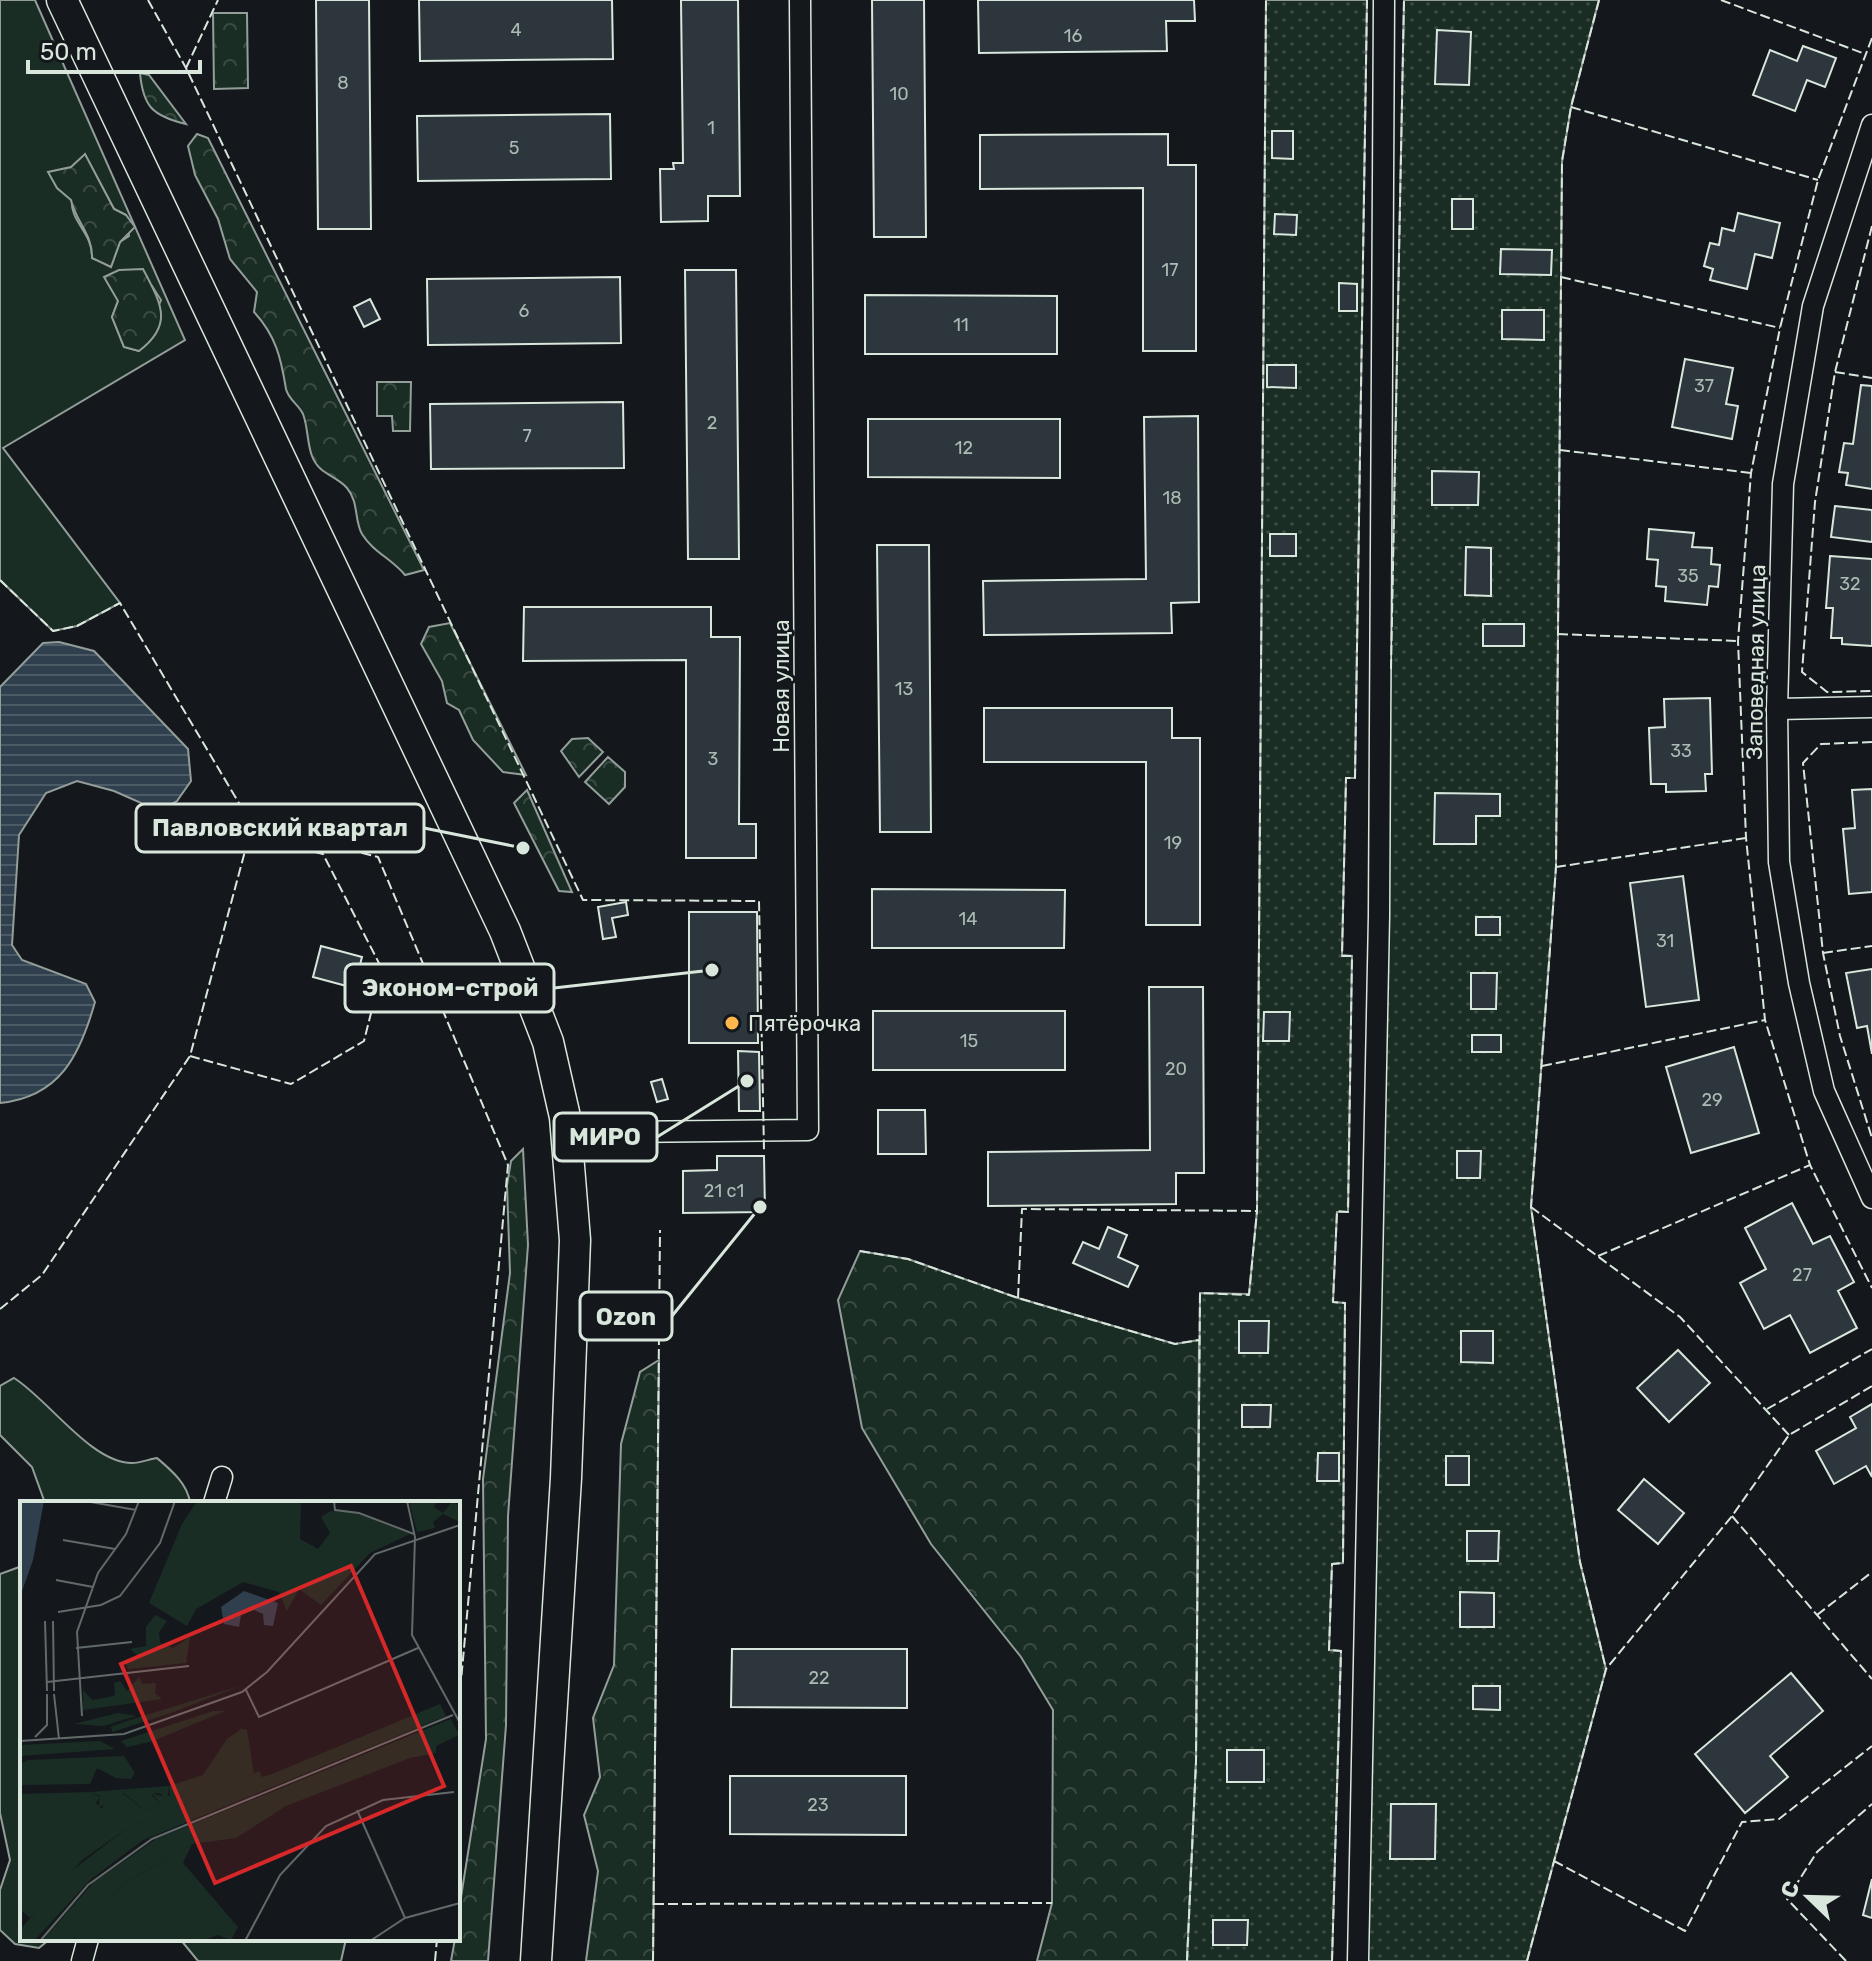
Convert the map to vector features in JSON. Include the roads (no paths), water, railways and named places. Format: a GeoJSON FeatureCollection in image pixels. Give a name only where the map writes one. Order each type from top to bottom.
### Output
{"type":"FeatureCollection","features":[{"type":"Feature","properties":{"kind":"main road"},"geometry":{"type":"LineString","coordinates":[[62,0],[505,931],[548,1042],[568,1143],[575,1240],[566,1478],[536,1961]]}},
{"type":"Feature","properties":{"kind":"street","name":"Новая улица"},"geometry":{"type":"LineString","coordinates":[[568,1143],[622,1132],[808,1130],[800,0]]}},
{"type":"Feature","properties":{"kind":"street"},"geometry":{"type":"LineString","coordinates":[[1358,1961],[1379,916],[1384,0]]}},
{"type":"Feature","properties":{"kind":"street","name":"Заповедная улица"},"geometry":{"type":"LineString","coordinates":[[1872,125],[1813,306],[1786,470],[1777,709],[1779,862],[1799,983],[1824,1091],[1872,1198]]}},
{"type":"Feature","properties":{"kind":"street"},"geometry":{"type":"LineString","coordinates":[[1777,709],[1872,707]]}},
{"type":"Feature","properties":{"kind":"street"},"geometry":{"type":"LineString","coordinates":[[215,1501],[222,1477]]}},
{"type":"Feature","properties":{"kind":"street"},"geometry":{"type":"LineString","coordinates":[[82,1961],[87,1941]]}},
{"type":"Feature","properties":{"kind":"water"},"geometry":{"type":"Polygon","coordinates":[[[59,642],[94,651],[188,749],[191,781],[177,801],[159,811],[114,791],[77,781],[46,793],[19,835],[12,945],[22,960],[86,984],[95,1002],[82,1039],[64,1070],[38,1092],[0,1103],[0,687],[43,643],[59,642]]]}},
{"type":"Feature","properties":{"kind":"place","name":"Павловский квартал"},"geometry":{"type":"Point","coordinates":[523,848]}},
{"type":"Feature","properties":{"kind":"place","name":"Эконом-строй"},"geometry":{"type":"Point","coordinates":[712,970]}},
{"type":"Feature","properties":{"kind":"place","name":"Пятёрочка"},"geometry":{"type":"Point","coordinates":[732,1023]}},
{"type":"Feature","properties":{"kind":"place","name":"МИРО"},"geometry":{"type":"Point","coordinates":[747,1081]}},
{"type":"Feature","properties":{"kind":"place","name":"Ozon"},"geometry":{"type":"Point","coordinates":[760,1207]}}]}
